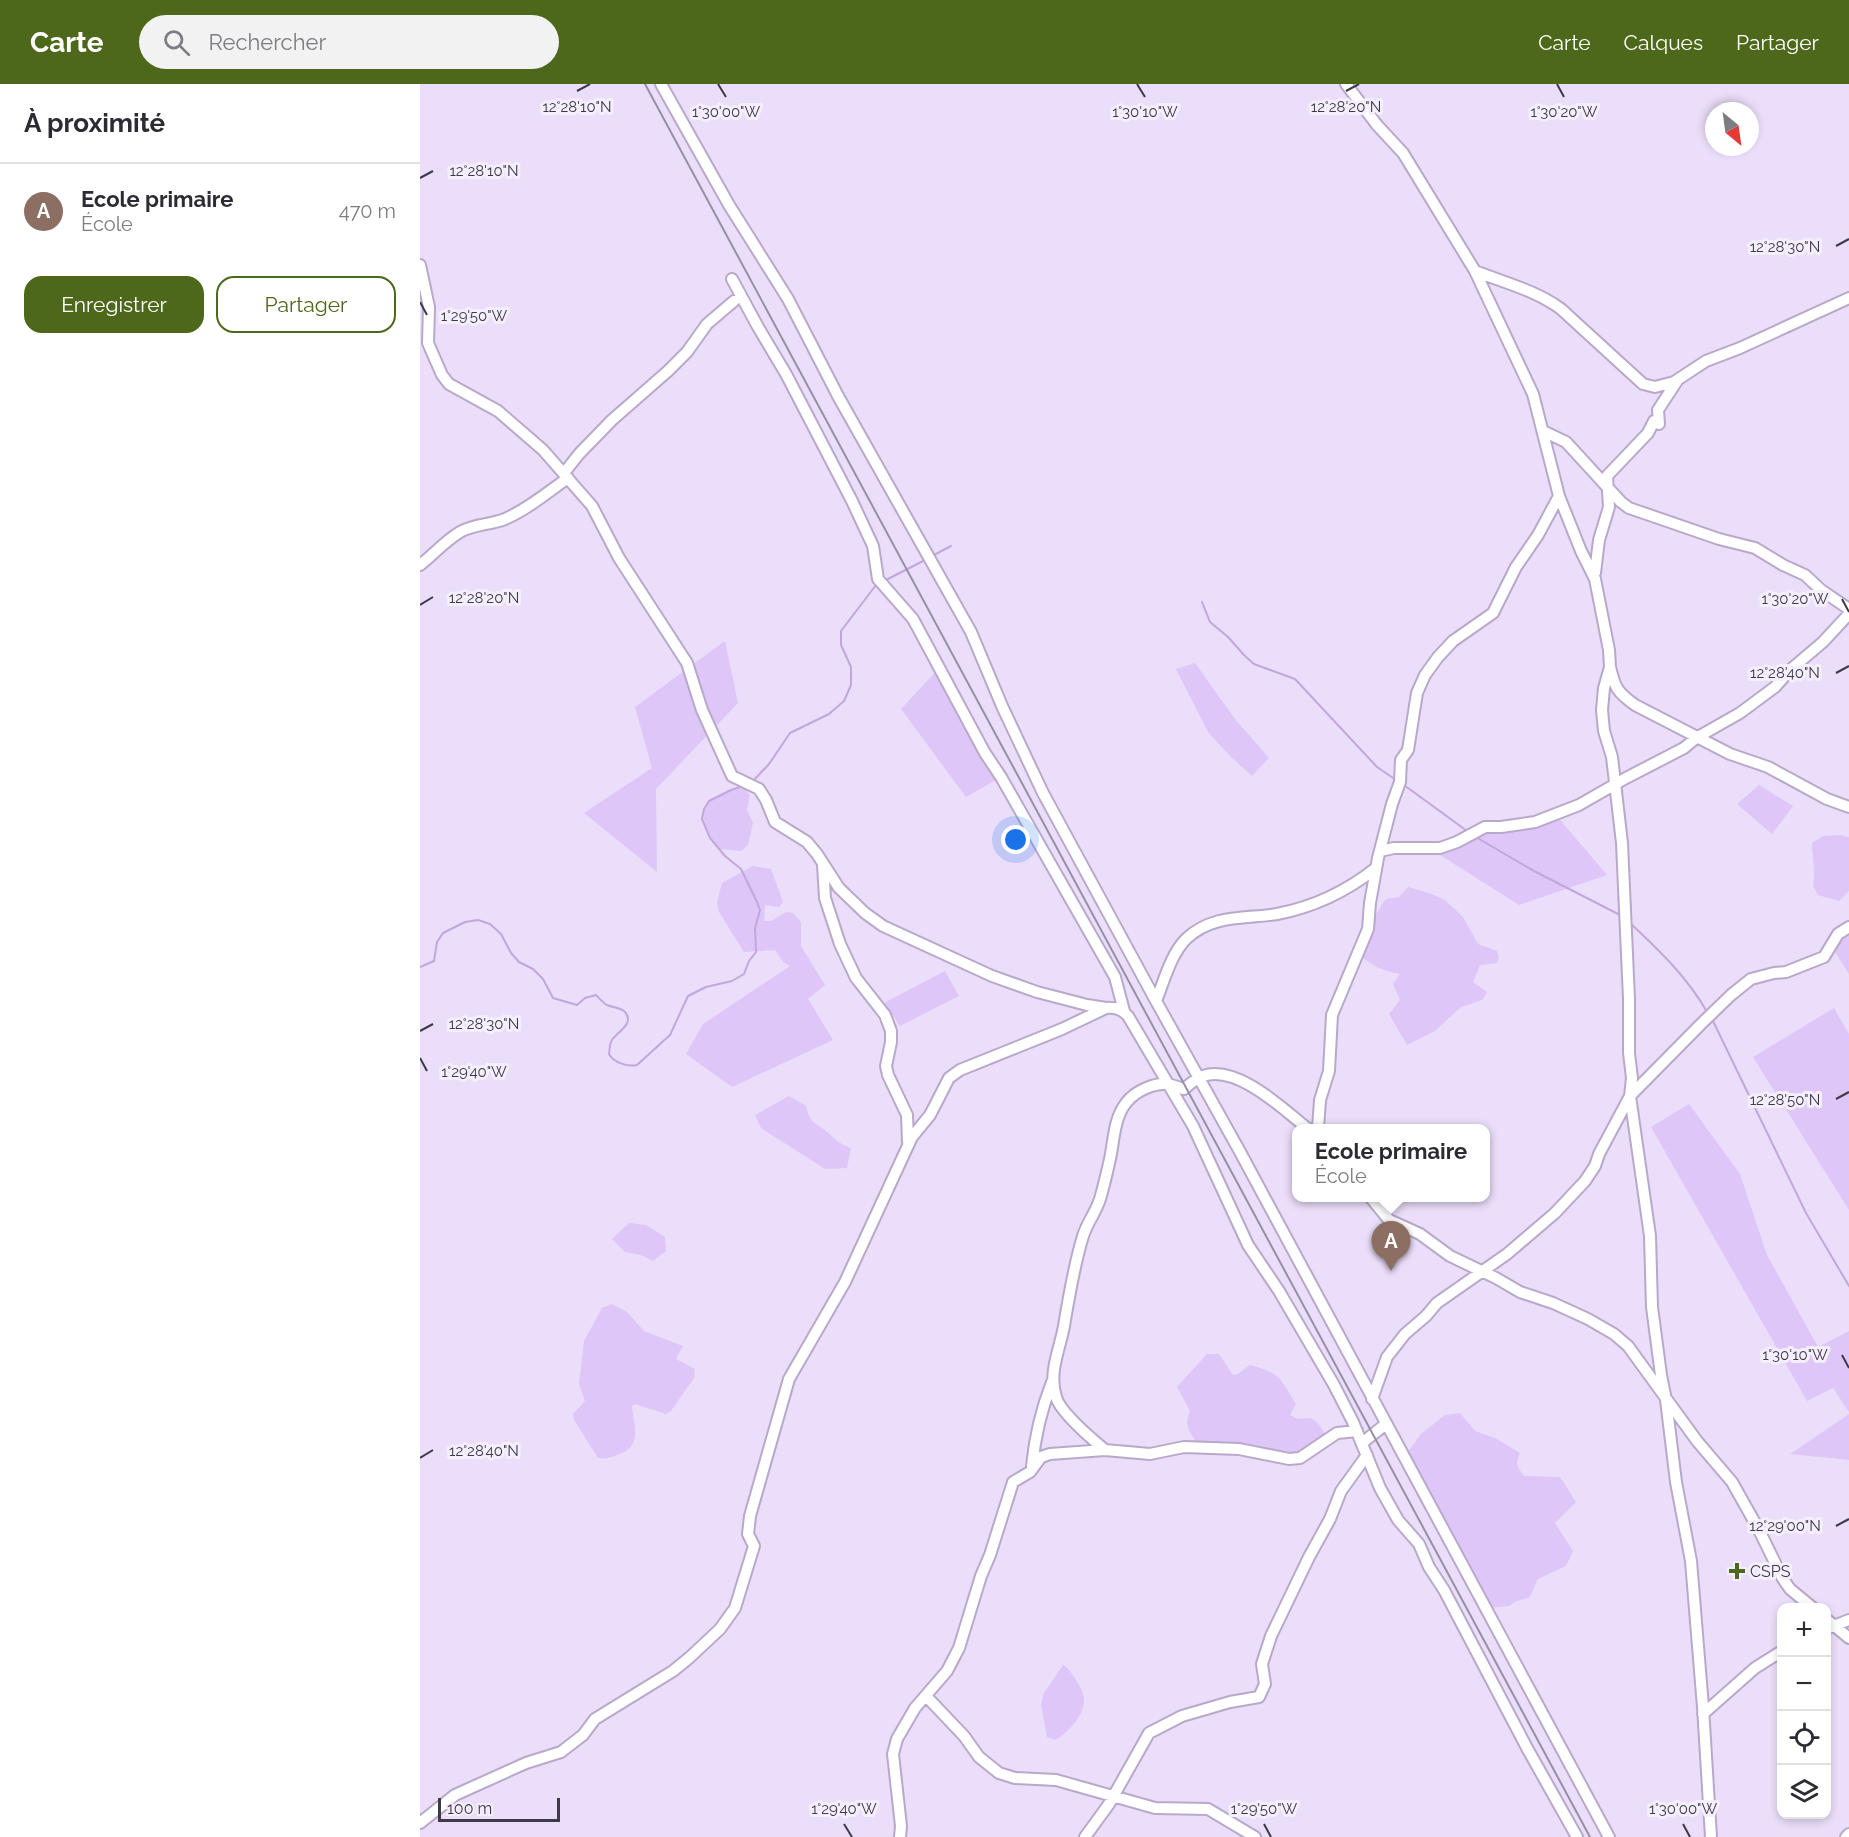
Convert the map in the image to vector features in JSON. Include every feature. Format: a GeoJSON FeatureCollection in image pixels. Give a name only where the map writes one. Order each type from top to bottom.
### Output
{"type":"FeatureCollection","features":[{"type":"Feature","properties":{"kind":"street"},"geometry":{"type":"LineString","coordinates":[[661,84],[729,205],[788,299],[833,387],[971,632],[1002,706],[1043,793],[1459,1556],[1609,1837]]}},
{"type":"Feature","properties":{"kind":"street"},"geometry":{"type":"LineString","coordinates":[[1346,84],[1377,125],[1403,153],[1475,271],[1526,377],[1543,430],[1559,496],[1570,526],[1595,579]]}},
{"type":"Feature","properties":{"kind":"street"},"geometry":{"type":"LineString","coordinates":[[420,265],[429,307],[428,343],[442,375],[449,384],[498,411],[543,450],[596,513],[618,558],[687,663],[702,710],[732,776],[759,789],[775,822],[807,842],[822,861],[833,882],[865,913],[891,930],[992,976],[1037,992],[1087,1005],[1124,1011]]}},
{"type":"Feature","properties":{"kind":"street"},"geometry":{"type":"LineString","coordinates":[[1475,271],[1516,285],[1547,299],[1643,384],[1658,387],[1677,381],[1706,361],[1740,348],[1849,298]]}},
{"type":"Feature","properties":{"kind":"street"},"geometry":{"type":"LineString","coordinates":[[732,279],[786,374],[852,501],[873,546],[878,579],[913,619],[985,753],[1115,977],[1124,1011],[1170,1084],[1221,1184],[1248,1245],[1279,1291],[1334,1385],[1357,1431],[1380,1488],[1398,1520],[1419,1544],[1429,1567],[1444,1590],[1527,1748],[1577,1837]]}},
{"type":"Feature","properties":{"kind":"street"},"geometry":{"type":"LineString","coordinates":[[420,565],[442,544],[458,533],[509,517],[566,475],[579,454],[612,420],[668,371],[687,352],[707,324],[734,301]]}},
{"type":"Feature","properties":{"kind":"street"},"geometry":{"type":"LineString","coordinates":[[1677,381],[1658,410],[1657,422],[1607,476],[1609,507],[1599,540],[1595,561],[1595,579],[1615,686],[1620,694],[1664,722],[1736,758],[1768,767],[1827,799],[1849,807]]}},
{"type":"Feature","properties":{"kind":"street"},"geometry":{"type":"LineString","coordinates":[[1543,430],[1566,442],[1629,508],[1719,539],[1755,548],[1805,575],[1821,590],[1849,609]]}},
{"type":"Feature","properties":{"kind":"street"},"geometry":{"type":"LineString","coordinates":[[1318,1124],[1320,1100],[1329,1071],[1332,1015],[1368,929],[1376,868],[1400,782],[1401,760],[1408,750],[1417,693],[1425,675],[1453,641],[1493,613],[1516,567],[1538,535],[1559,496]]}},
{"type":"Feature","properties":{"kind":"street"},"geometry":{"type":"LineString","coordinates":[[1380,851],[1394,848],[1440,848],[1485,827],[1535,822],[1579,805],[1684,748],[1696,738],[1740,712],[1775,687],[1849,614]]}},
{"type":"Feature","properties":{"kind":"street"},"geometry":{"type":"LineString","coordinates":[[1610,667],[1604,688],[1602,710],[1604,731],[1612,757],[1616,784],[1625,887],[1624,917],[1632,1078],[1630,1096],[1650,1236],[1652,1307],[1676,1482],[1691,1562],[1711,1837]]}},
{"type":"Feature","properties":{"kind":"street"},"geometry":{"type":"LineString","coordinates":[[822,861],[825,898],[840,944],[856,978],[885,1015],[891,1031],[886,1066],[907,1115],[908,1144]]}},
{"type":"Feature","properties":{"kind":"street"},"geometry":{"type":"LineString","coordinates":[[1156,1001],[1175,956],[1184,941],[1197,930],[1241,916],[1276,914],[1300,908],[1343,892],[1376,868]]}},
{"type":"Feature","properties":{"kind":"street"},"geometry":{"type":"LineString","coordinates":[[1372,1399],[1387,1357],[1405,1334],[1437,1303],[1470,1282],[1555,1213],[1585,1181],[1595,1166],[1630,1096],[1731,995],[1751,979],[1786,972],[1824,957],[1838,934],[1849,927]]}},
{"type":"Feature","properties":{"kind":"street"},"geometry":{"type":"LineString","coordinates":[[420,1822],[455,1795],[526,1763],[561,1752],[583,1735],[595,1719],[673,1671],[720,1629],[735,1608],[754,1546],[748,1534],[751,1512],[785,1388],[796,1364],[821,1325],[844,1282],[908,1144],[928,1118],[945,1084],[953,1074],[1062,1029],[1106,1008]]}},
{"type":"Feature","properties":{"kind":"street"},"geometry":{"type":"LineString","coordinates":[[1032,1469],[1035,1439],[1053,1381],[1057,1349],[1078,1253],[1083,1235],[1099,1200],[1119,1116],[1127,1102],[1140,1092],[1159,1084],[1170,1084],[1184,1089],[1199,1077],[1219,1074],[1240,1080],[1264,1094],[1302,1124]]}},
{"type":"Feature","properties":{"kind":"street"},"geometry":{"type":"LineString","coordinates":[[1375,1202],[1389,1220],[1406,1226],[1450,1256],[1520,1292],[1553,1303],[1588,1319],[1614,1334],[1628,1346],[1697,1441],[1732,1482],[1783,1579],[1790,1589],[1807,1603]]}},
{"type":"Feature","properties":{"kind":"street"},"geometry":{"type":"LineString","coordinates":[[1053,1381],[1059,1404],[1105,1450]]}},
{"type":"Feature","properties":{"kind":"street"},"geometry":{"type":"LineString","coordinates":[[1362,1443],[1386,1424]]}},
{"type":"Feature","properties":{"kind":"street"},"geometry":{"type":"LineString","coordinates":[[900,1837],[901,1826],[893,1754],[897,1740],[915,1708],[947,1671],[959,1648],[1013,1482],[1032,1469],[1043,1456],[1105,1450],[1150,1454],[1184,1447],[1239,1449],[1289,1459],[1300,1458],[1337,1433],[1357,1431]]}},
{"type":"Feature","properties":{"kind":"street"},"geometry":{"type":"LineString","coordinates":[[1084,1837],[1109,1804],[1149,1733],[1182,1716],[1230,1702],[1259,1697],[1265,1684],[1262,1664],[1271,1636],[1330,1519],[1341,1491],[1367,1455]]}},
{"type":"Feature","properties":{"kind":"street"},"geometry":{"type":"LineString","coordinates":[[1831,1624],[1849,1620]]}},
{"type":"Feature","properties":{"kind":"street"},"geometry":{"type":"LineString","coordinates":[[1831,1625],[1849,1638]]}},
{"type":"Feature","properties":{"kind":"street"},"geometry":{"type":"LineString","coordinates":[[1703,1714],[1755,1668],[1777,1654]]}},
{"type":"Feature","properties":{"kind":"street"},"geometry":{"type":"LineString","coordinates":[[926,1696],[964,1736],[979,1757],[999,1773],[1015,1778],[1056,1780],[1155,1808],[1208,1809],[1255,1837]]}},
{"type":"Feature","properties":{"kind":"shaded area"},"geometry":{"type":"Polygon","coordinates":[[[725,641],[738,703],[656,789],[657,872],[584,813],[652,768],[635,707],[725,641]]]}},
{"type":"Feature","properties":{"kind":"shaded area"},"geometry":{"type":"Polygon","coordinates":[[[1195,663],[1235,719],[1269,758],[1252,776],[1208,732],[1176,669],[1195,663]]]}},
{"type":"Feature","properties":{"kind":"shaded area"},"geometry":{"type":"Polygon","coordinates":[[[940,667],[1001,777],[966,797],[901,709],[940,667]]]}},
{"type":"Feature","properties":{"kind":"shaded area"},"geometry":{"type":"Polygon","coordinates":[[[1759,785],[1793,806],[1772,834],[1737,804],[1759,785]]]}},
{"type":"Feature","properties":{"kind":"shaded area"},"geometry":{"type":"Polygon","coordinates":[[[742,786],[750,795],[747,810],[753,823],[748,845],[741,851],[720,849],[706,826],[705,809],[718,796],[742,786]]]}},
{"type":"Feature","properties":{"kind":"shaded area"},"geometry":{"type":"Polygon","coordinates":[[[1556,815],[1607,875],[1519,905],[1429,848],[1485,827],[1556,815]]]}},
{"type":"Feature","properties":{"kind":"shaded area"},"geometry":{"type":"Polygon","coordinates":[[[1823,836],[1849,837],[1849,891],[1839,901],[1818,895],[1813,886],[1812,843],[1823,836]]]}},
{"type":"Feature","properties":{"kind":"shaded area"},"geometry":{"type":"Polygon","coordinates":[[[753,866],[771,869],[783,902],[779,907],[765,905],[764,921],[771,921],[786,912],[793,913],[801,922],[801,946],[825,985],[808,999],[833,1040],[732,1087],[686,1054],[703,1024],[790,966],[783,962],[775,950],[744,952],[719,912],[717,902],[722,883],[753,866]]]}},
{"type":"Feature","properties":{"kind":"shaded area"},"geometry":{"type":"Polygon","coordinates":[[[1408,887],[1445,900],[1463,917],[1478,944],[1497,951],[1499,958],[1497,963],[1480,965],[1473,982],[1487,992],[1482,1000],[1461,1007],[1435,1031],[1407,1045],[1389,1014],[1400,1000],[1393,984],[1400,974],[1377,967],[1357,953],[1384,901],[1399,897],[1408,887]]]}},
{"type":"Feature","properties":{"kind":"shaded area"},"geometry":{"type":"Polygon","coordinates":[[[1849,927],[1849,974],[1831,946],[1849,927]]]}},
{"type":"Feature","properties":{"kind":"shaded area"},"geometry":{"type":"Polygon","coordinates":[[[945,971],[959,996],[900,1026],[884,1003],[945,971]]]}},
{"type":"Feature","properties":{"kind":"shaded area"},"geometry":{"type":"Polygon","coordinates":[[[1834,1008],[1849,1034],[1849,1210],[1753,1057],[1834,1008]]]}},
{"type":"Feature","properties":{"kind":"shaded area"},"geometry":{"type":"Polygon","coordinates":[[[789,1096],[806,1106],[813,1122],[840,1143],[851,1148],[847,1168],[825,1169],[761,1128],[755,1115],[789,1096]]]}},
{"type":"Feature","properties":{"kind":"shaded area"},"geometry":{"type":"Polygon","coordinates":[[[1689,1104],[1740,1174],[1767,1255],[1818,1347],[1849,1331],[1849,1412],[1833,1388],[1807,1401],[1651,1127],[1689,1104]]]}},
{"type":"Feature","properties":{"kind":"shaded area"},"geometry":{"type":"Polygon","coordinates":[[[629,1223],[646,1225],[665,1237],[666,1251],[653,1261],[641,1255],[625,1252],[612,1239],[629,1223]]]}},
{"type":"Feature","properties":{"kind":"shaded area"},"geometry":{"type":"Polygon","coordinates":[[[612,1304],[627,1312],[644,1331],[683,1346],[676,1359],[695,1369],[694,1378],[671,1411],[666,1414],[635,1404],[632,1406],[635,1435],[631,1447],[608,1458],[598,1458],[574,1420],[573,1414],[585,1401],[579,1384],[584,1341],[602,1308],[612,1304]]]}},
{"type":"Feature","properties":{"kind":"shaded area"},"geometry":{"type":"Polygon","coordinates":[[[1207,1354],[1219,1354],[1233,1375],[1250,1365],[1274,1374],[1296,1404],[1290,1415],[1297,1419],[1311,1418],[1318,1423],[1328,1439],[1300,1458],[1201,1447],[1189,1430],[1187,1422],[1190,1411],[1177,1387],[1207,1354]]]}},
{"type":"Feature","properties":{"kind":"shaded area"},"geometry":{"type":"Polygon","coordinates":[[[1460,1413],[1475,1431],[1495,1438],[1520,1453],[1518,1465],[1524,1476],[1560,1477],[1576,1502],[1555,1523],[1573,1551],[1566,1566],[1538,1579],[1530,1597],[1514,1602],[1510,1606],[1487,1608],[1404,1457],[1421,1434],[1445,1415],[1460,1413]]]}},
{"type":"Feature","properties":{"kind":"shaded area"},"geometry":{"type":"Polygon","coordinates":[[[1849,1414],[1849,1460],[1790,1454],[1849,1414]]]}},
{"type":"Feature","properties":{"kind":"shaded area"},"geometry":{"type":"Polygon","coordinates":[[[1063,1665],[1070,1671],[1081,1689],[1084,1705],[1074,1723],[1055,1740],[1047,1737],[1041,1704],[1044,1693],[1063,1665]]]}},
{"type":"Feature","properties":{"kind":"waterway"},"geometry":{"type":"LineString","coordinates":[[932,556],[951,546]]}},
{"type":"Feature","properties":{"kind":"waterway"},"geometry":{"type":"LineString","coordinates":[[884,581],[927,559]]}},
{"type":"Feature","properties":{"kind":"waterway"},"geometry":{"type":"LineString","coordinates":[[753,781],[769,764],[790,733],[829,714],[844,701],[851,685],[851,667],[841,645],[841,631],[876,585]]}},
{"type":"Feature","properties":{"kind":"waterway"},"geometry":{"type":"LineString","coordinates":[[1202,602],[1210,622],[1244,655],[1254,664],[1295,679],[1377,767],[1396,780]]}},
{"type":"Feature","properties":{"kind":"waterway"},"geometry":{"type":"LineString","coordinates":[[1404,785],[1467,831]]}},
{"type":"Feature","properties":{"kind":"waterway"},"geometry":{"type":"LineString","coordinates":[[420,967],[434,961],[437,942],[443,933],[465,922],[478,920],[490,924],[501,934],[511,953],[519,962],[533,969],[543,979],[553,998],[577,1005],[585,998],[596,995],[607,1005],[625,1012],[628,1016],[627,1024],[614,1037],[609,1054],[622,1064],[637,1065],[670,1035],[688,996],[706,987],[732,981],[744,974],[749,961],[756,952],[755,928],[760,910],[757,902],[741,869],[725,856],[710,838],[702,819],[709,801],[743,786]]}},
{"type":"Feature","properties":{"kind":"waterway"},"geometry":{"type":"LineString","coordinates":[[1474,836],[1534,871],[1622,916]]}},
{"type":"Feature","properties":{"kind":"waterway"},"geometry":{"type":"LineString","coordinates":[[1631,924],[1682,976],[1707,1012]]}},
{"type":"Feature","properties":{"kind":"waterway"},"geometry":{"type":"LineString","coordinates":[[1712,1019],[1806,1213],[1849,1286]]}},
{"type":"Feature","properties":{"kind":"railway"},"geometry":{"type":"LineString","coordinates":[[645,84],[1590,1837]]}},
{"type":"Feature","properties":{"kind":"place","name":"Ecole primaire"},"geometry":{"type":"Point","coordinates":[1391,1271]}},
{"type":"Feature","properties":{"kind":"place","name":"CSPS"},"geometry":{"type":"Point","coordinates":[1737,1571]}}]}
